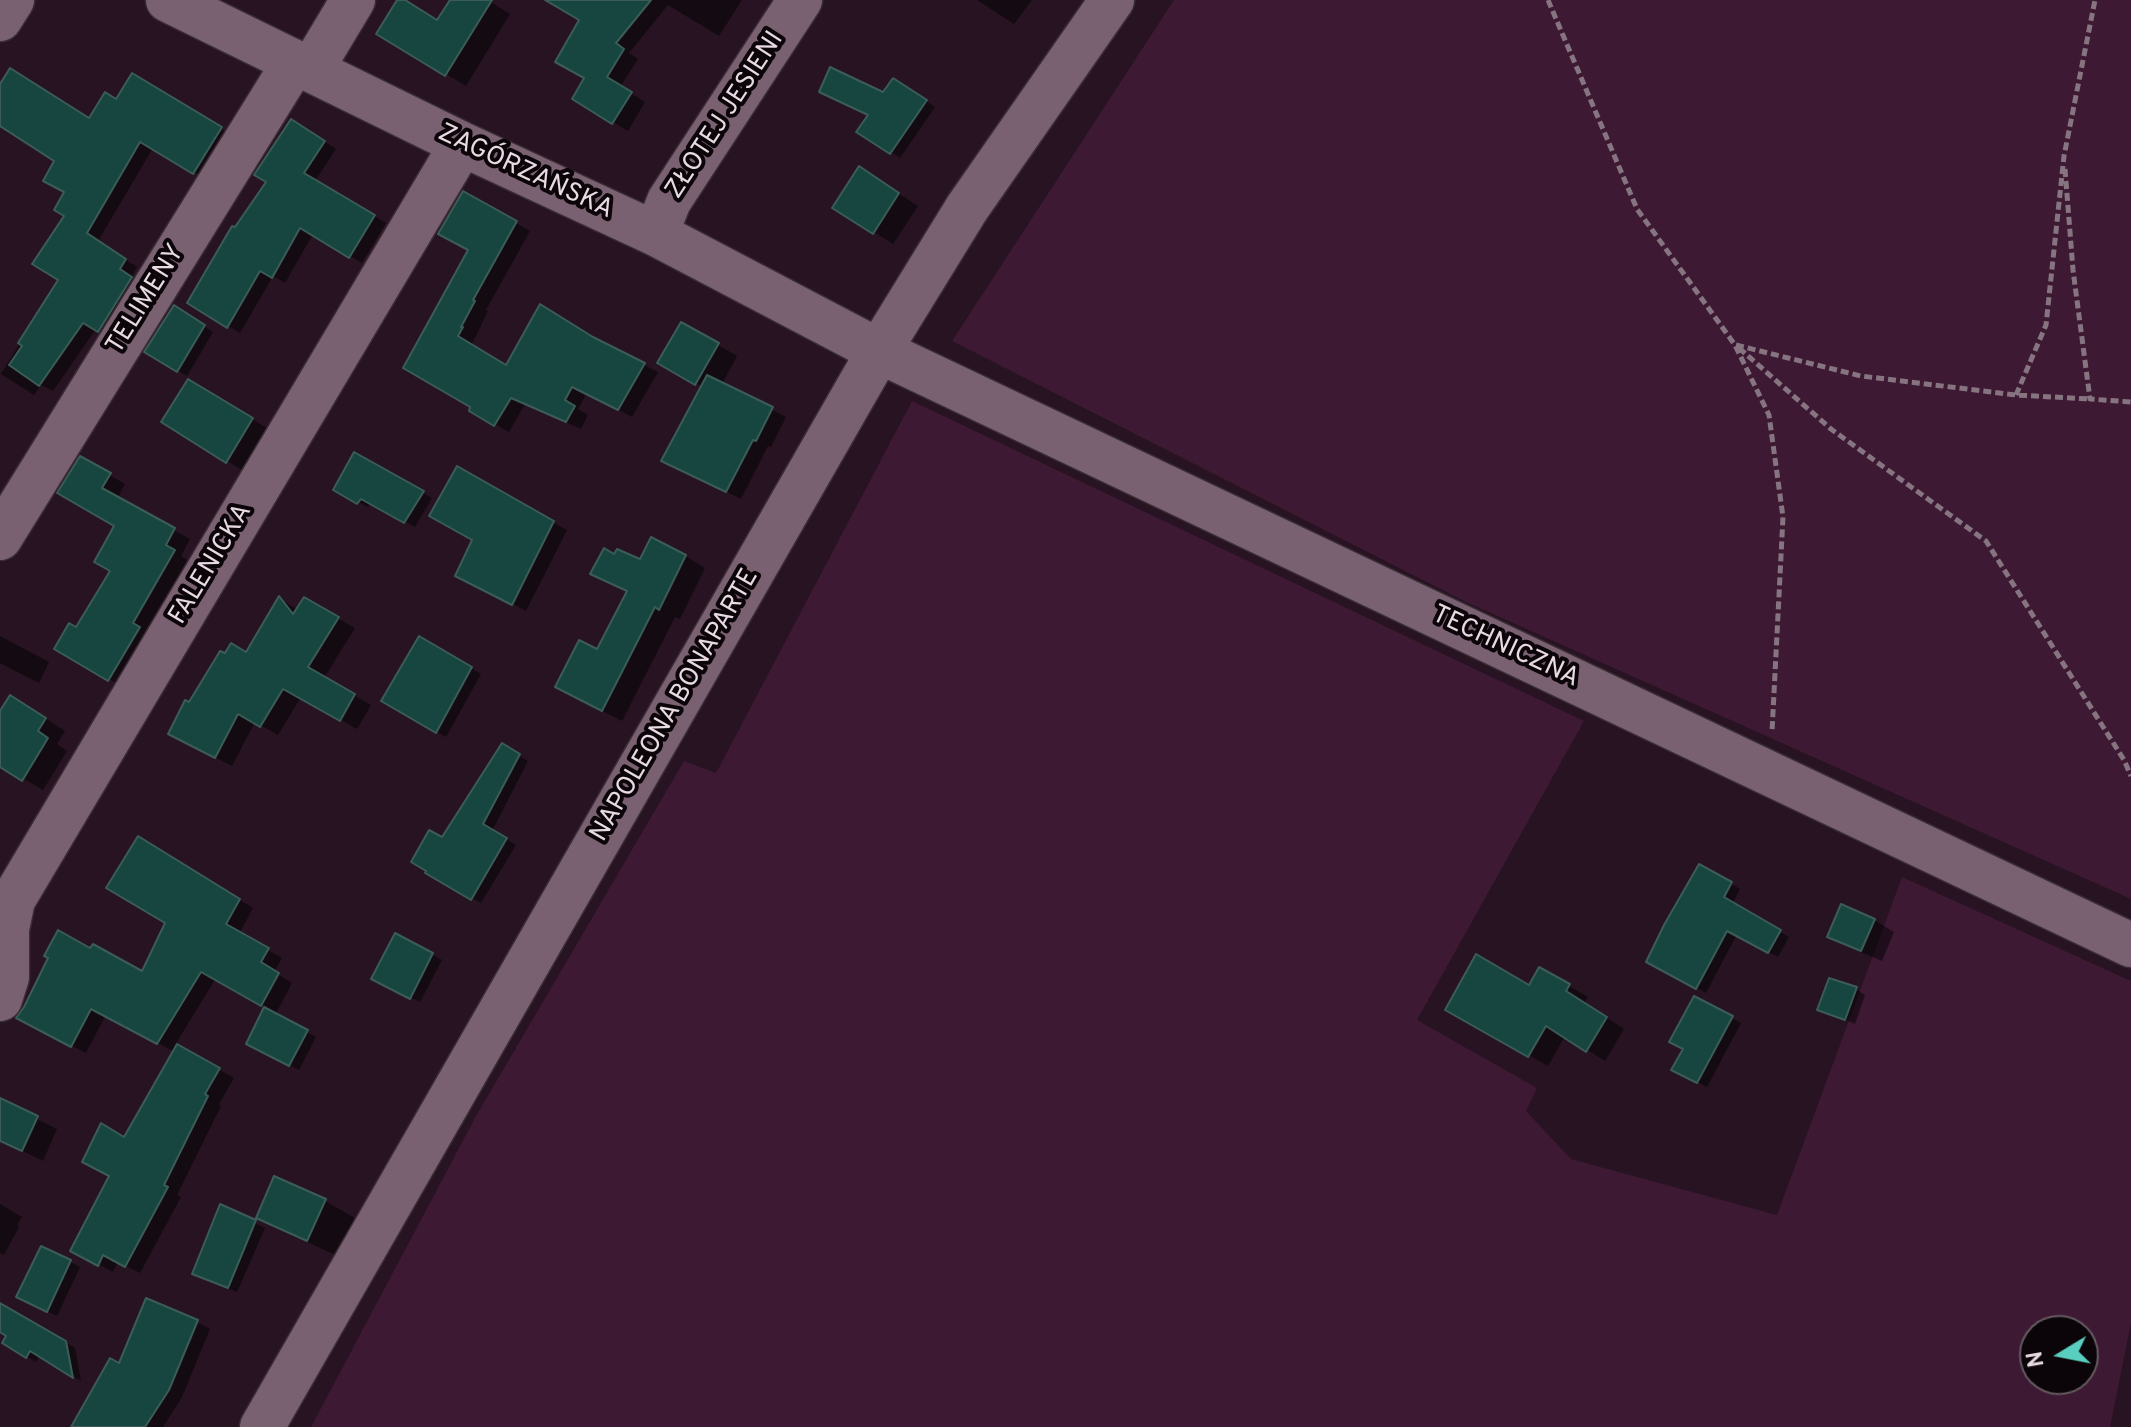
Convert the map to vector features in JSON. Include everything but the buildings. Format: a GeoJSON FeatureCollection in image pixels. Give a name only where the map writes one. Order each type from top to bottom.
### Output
{"type":"FeatureCollection","features":[{"type":"Feature","properties":{"kind":"street"},"geometry":{"type":"LineString","coordinates":[[0,19],[12,0]]}},
{"type":"Feature","properties":{"kind":"street","name":"ZAGÓRZAŃSKA"},"geometry":{"type":"LineString","coordinates":[[168,0],[462,144],[656,234],[879,351]]}},
{"type":"Feature","properties":{"kind":"street","name":"TELIMENY"},"geometry":{"type":"LineString","coordinates":[[0,538],[302,66],[353,0]]}},
{"type":"Feature","properties":{"kind":"street","name":"ZŁOTEJ JESIENI"},"geometry":{"type":"LineString","coordinates":[[656,234],[669,201],[800,0]]}},
{"type":"Feature","properties":{"kind":"street","name":"NAPOLEONA BONAPARTE"},"geometry":{"type":"LineString","coordinates":[[262,1427],[879,351],[967,208],[1112,0]]}},
{"type":"Feature","properties":{"kind":"street","name":"FALENICKA"},"geometry":{"type":"LineString","coordinates":[[0,999],[7,977],[7,929],[13,900],[462,144]]}},
{"type":"Feature","properties":{"kind":"street","name":"TECHNICZNA"},"geometry":{"type":"LineString","coordinates":[[879,351],[2131,945]]}},
{"type":"Feature","properties":{"kind":"path"},"geometry":{"type":"LineString","coordinates":[[1548,0],[1637,209],[1735,345],[1769,415],[1783,517],[1770,773]]}},
{"type":"Feature","properties":{"kind":"path"},"geometry":{"type":"LineString","coordinates":[[2016,395],[2046,325],[2064,156],[2095,0]]}},
{"type":"Feature","properties":{"kind":"path"},"geometry":{"type":"LineString","coordinates":[[2064,156],[2073,270],[2090,399]]}},
{"type":"Feature","properties":{"kind":"path"},"geometry":{"type":"LineString","coordinates":[[1735,345],[1861,376],[2016,395],[2131,402]]}},
{"type":"Feature","properties":{"kind":"path"},"geometry":{"type":"LineString","coordinates":[[1735,345],[1831,429],[1986,541],[2124,760],[2131,776]]}},
{"type":"Feature","properties":{"kind":"shaded area"},"geometry":{"type":"Polygon","coordinates":[[[1174,0],[2131,0],[2131,899],[1466,602],[952,341],[1174,0]]]}},
{"type":"Feature","properties":{"kind":"shaded area"},"geometry":{"type":"Polygon","coordinates":[[[912,401],[1584,721],[1417,1020],[1537,1088],[1526,1111],[1571,1159],[1777,1215],[1902,877],[2131,981],[2131,1323],[2110,1427],[311,1427],[476,1116],[684,761],[716,773],[912,401]]]}}]}
